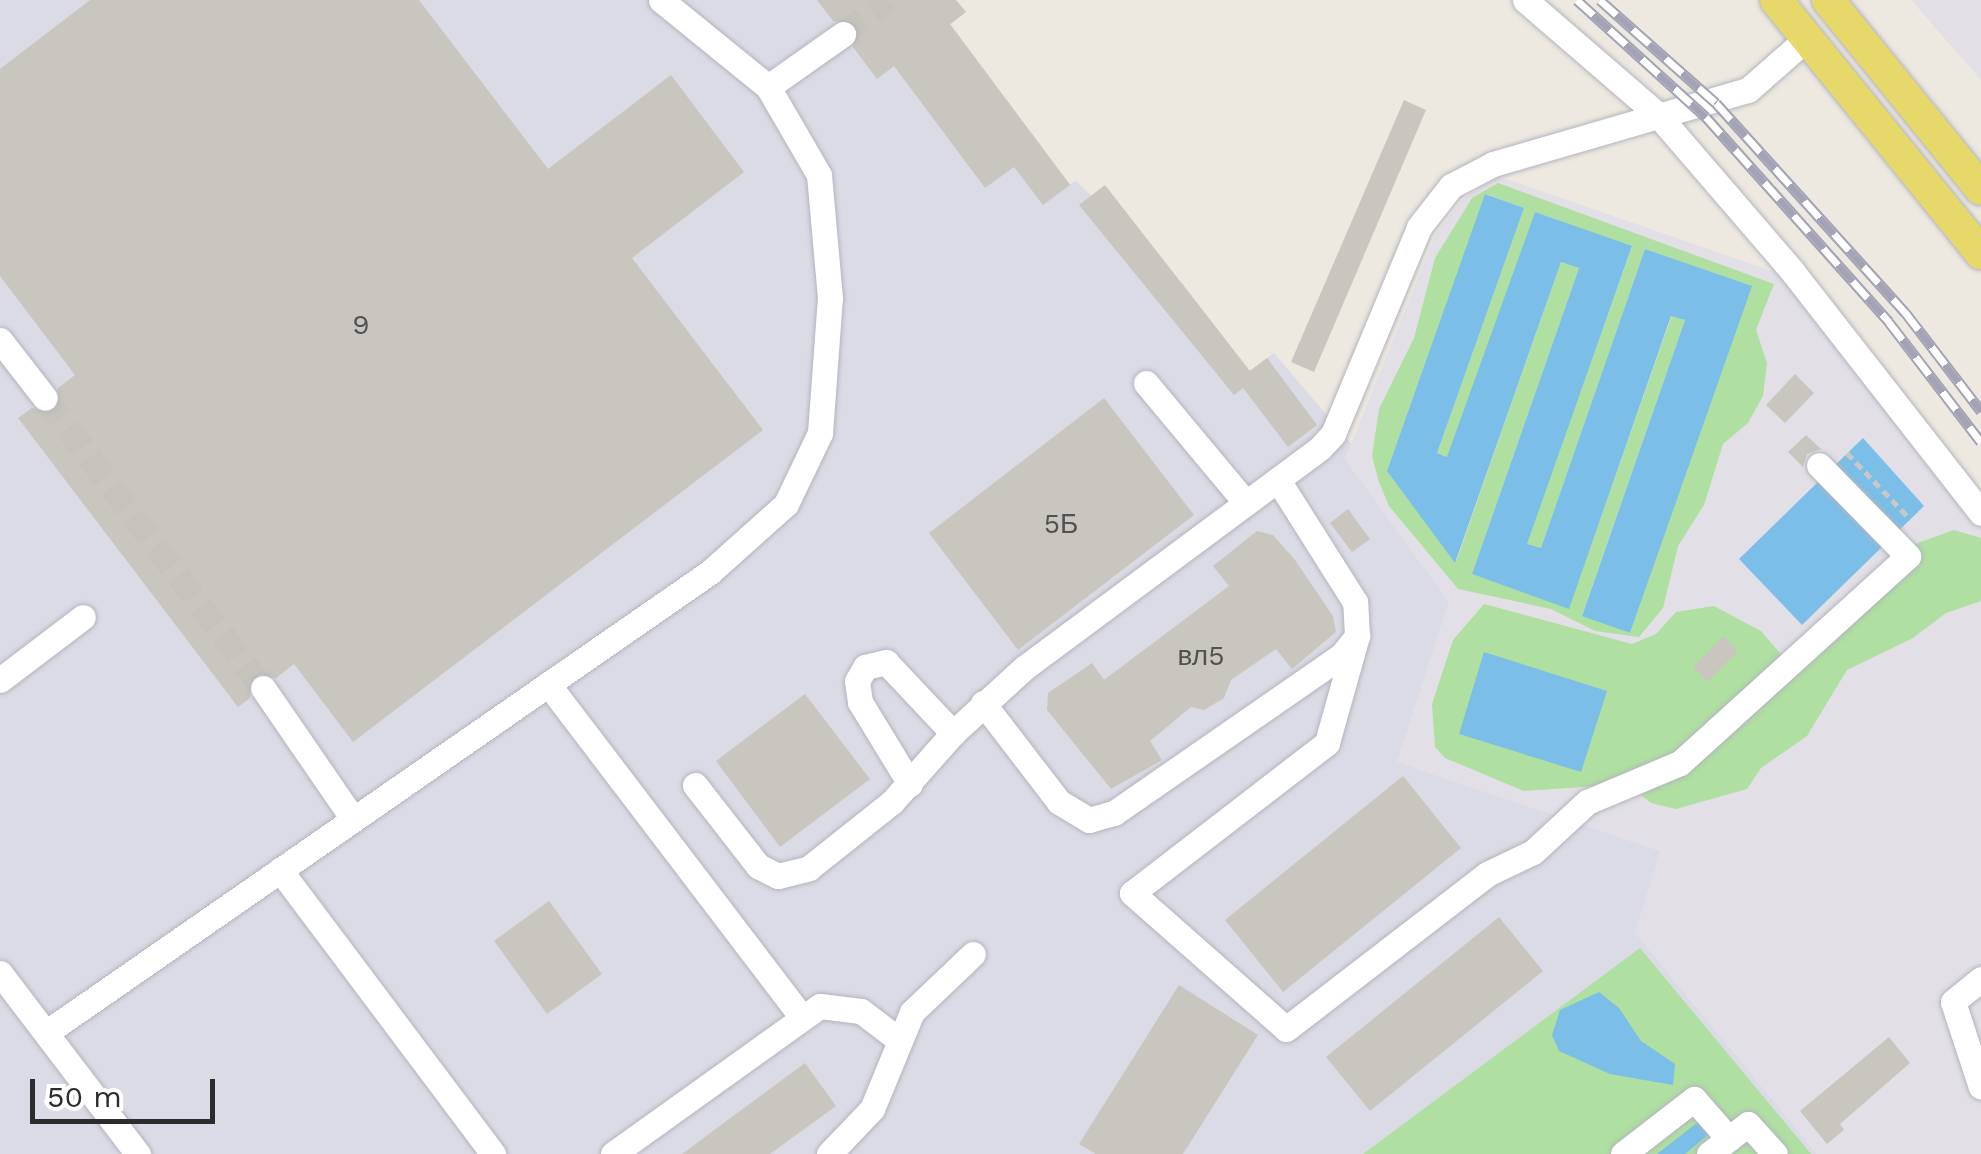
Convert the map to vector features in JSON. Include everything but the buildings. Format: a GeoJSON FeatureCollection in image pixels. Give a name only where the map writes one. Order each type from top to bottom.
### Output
{"type":"FeatureCollection","features":[{"type":"Feature","properties":{"kind":"main road"},"geometry":{"type":"LineString","coordinates":[[1776,0],[1981,253]]}},
{"type":"Feature","properties":{"kind":"main road"},"geometry":{"type":"LineString","coordinates":[[1828,0],[1981,189]]}},
{"type":"Feature","properties":{"kind":"lane"},"geometry":{"type":"LineString","coordinates":[[47,1032],[710,572],[786,504],[820,433],[830,298],[819,175],[768,86],[661,0]]}},
{"type":"Feature","properties":{"kind":"lane"},"geometry":{"type":"LineString","coordinates":[[1525,0],[1658,115],[1792,271],[1981,513]]}},
{"type":"Feature","properties":{"kind":"lane"},"geometry":{"type":"LineString","coordinates":[[768,86],[843,34]]}},
{"type":"Feature","properties":{"kind":"lane"},"geometry":{"type":"LineString","coordinates":[[695,785],[758,866],[778,876],[809,868],[910,784],[983,702],[1278,480],[1333,434],[1419,227],[1451,186],[1493,164],[1748,90],[1805,40]]}},
{"type":"Feature","properties":{"kind":"lane"},"geometry":{"type":"LineString","coordinates":[[0,340],[45,398]]}},
{"type":"Feature","properties":{"kind":"lane"},"geometry":{"type":"LineString","coordinates":[[1146,383],[1246,503]]}},
{"type":"Feature","properties":{"kind":"lane"},"geometry":{"type":"LineString","coordinates":[[1278,480],[1347,582],[1360,619],[1327,743],[1132,892],[1286,1029],[1487,874],[1533,852],[1588,802],[1680,763],[1908,556],[1820,465]]}},
{"type":"Feature","properties":{"kind":"lane"},"geometry":{"type":"LineString","coordinates":[[0,680],[83,617]]}},
{"type":"Feature","properties":{"kind":"lane"},"geometry":{"type":"LineString","coordinates":[[983,702],[1060,802],[1073,814],[1100,819],[1326,667],[1358,636]]}},
{"type":"Feature","properties":{"kind":"lane"},"geometry":{"type":"LineString","coordinates":[[910,784],[860,702],[857,681],[865,668],[886,662],[953,732]]}},
{"type":"Feature","properties":{"kind":"lane"},"geometry":{"type":"LineString","coordinates":[[548,684],[801,1016]]}},
{"type":"Feature","properties":{"kind":"lane"},"geometry":{"type":"LineString","coordinates":[[263,688],[353,819]]}},
{"type":"Feature","properties":{"kind":"lane"},"geometry":{"type":"LineString","coordinates":[[280,870],[494,1154]]}},
{"type":"Feature","properties":{"kind":"lane"},"geometry":{"type":"LineString","coordinates":[[829,1154],[872,1109],[912,1012],[973,954]]}},
{"type":"Feature","properties":{"kind":"lane"},"geometry":{"type":"LineString","coordinates":[[0,973],[138,1154]]}},
{"type":"Feature","properties":{"kind":"lane"},"geometry":{"type":"LineString","coordinates":[[1981,980],[1953,1002],[1981,1086]]}},
{"type":"Feature","properties":{"kind":"lane"},"geometry":{"type":"LineString","coordinates":[[612,1154],[820,1006],[861,1011],[900,1040]]}},
{"type":"Feature","properties":{"kind":"lane"},"geometry":{"type":"LineString","coordinates":[[1623,1154],[1694,1099],[1719,1146],[1748,1124],[1775,1154]]}},
{"type":"Feature","properties":{"kind":"path"},"geometry":{"type":"LineString","coordinates":[[1847,453],[1910,519]]}},
{"type":"Feature","properties":{"kind":"shaded area"},"geometry":{"type":"Polygon","coordinates":[[[0,0],[956,0],[966,12],[950,25],[1070,184],[1076,181],[1183,284],[1249,371],[1274,353],[1351,444],[1345,459],[1449,602],[1397,762],[1660,851],[1635,933],[1817,1154],[0,1154],[0,0]]]}},
{"type":"Feature","properties":{"kind":"shaded area"},"geometry":{"type":"Polygon","coordinates":[[[1911,0],[1981,0],[1981,80],[1911,0]]]}},
{"type":"Feature","properties":{"kind":"shaded area"},"geometry":{"type":"Polygon","coordinates":[[[1498,176],[1789,277],[1981,523],[1981,1154],[1817,1154],[1634,933],[1660,851],[1397,762],[1449,602],[1345,459],[1436,234],[1463,199],[1498,176]]]}},
{"type":"Feature","properties":{"kind":"green space"},"geometry":{"type":"Polygon","coordinates":[[[1498,183],[1774,284],[1756,330],[1767,363],[1763,396],[1748,423],[1723,444],[1704,505],[1678,546],[1663,608],[1639,637],[1595,631],[1551,609],[1458,589],[1389,506],[1379,482],[1372,456],[1379,409],[1414,338],[1435,258],[1472,198],[1498,183]],[[1486,194],[1387,471],[1456,562],[1561,262],[1579,268],[1472,574],[1569,608],[1672,315],[1685,320],[1582,615],[1630,633],[1751,286],[1645,249],[1541,548],[1526,544],[1632,247],[1535,212],[1448,457],[1437,453],[1524,208],[1486,194]]]}},
{"type":"Feature","properties":{"kind":"green space"},"geometry":{"type":"Polygon","coordinates":[[[1954,530],[1981,538],[1981,601],[1946,613],[1913,638],[1847,670],[1807,736],[1761,768],[1747,789],[1676,809],[1651,803],[1628,784],[1524,791],[1445,758],[1435,747],[1432,704],[1453,640],[1484,604],[1632,644],[1656,634],[1676,612],[1714,606],[1761,631],[1786,660],[1803,665],[1912,545],[1954,530]]]}},
{"type":"Feature","properties":{"kind":"green space"},"geometry":{"type":"Polygon","coordinates":[[[1640,948],[1811,1154],[1363,1154],[1640,948]]]}},
{"type":"Feature","properties":{"kind":"water"},"geometry":{"type":"Polygon","coordinates":[[[1485,194],[1524,208],[1437,453],[1447,457],[1535,212],[1632,246],[1527,544],[1541,548],[1645,249],[1752,286],[1630,633],[1582,616],[1685,320],[1671,316],[1569,609],[1472,574],[1579,268],[1561,262],[1455,563],[1387,471],[1485,194]]]}},
{"type":"Feature","properties":{"kind":"water"},"geometry":{"type":"Polygon","coordinates":[[[1863,438],[1924,506],[1802,625],[1739,559],[1863,438]]]}},
{"type":"Feature","properties":{"kind":"water"},"geometry":{"type":"Polygon","coordinates":[[[1484,652],[1607,691],[1581,772],[1459,734],[1484,652]]]}},
{"type":"Feature","properties":{"kind":"water"},"geometry":{"type":"Polygon","coordinates":[[[1599,992],[1619,1008],[1641,1041],[1675,1064],[1673,1085],[1610,1074],[1559,1051],[1552,1035],[1560,1010],[1599,992]]]}},
{"type":"Feature","properties":{"kind":"water"},"geometry":{"type":"Polygon","coordinates":[[[1698,1122],[1708,1135],[1685,1154],[1657,1154],[1698,1122]]]}},
{"type":"Feature","properties":{"kind":"tunnel"},"geometry":{"type":"LineString","coordinates":[[843,34],[888,0]]}},
{"type":"Feature","properties":{"kind":"tunnel"},"geometry":{"type":"LineString","coordinates":[[45,398],[263,688]]}},
{"type":"Feature","properties":{"kind":"railway"},"geometry":{"type":"LineString","coordinates":[[1577,0],[1706,117],[1889,322],[1981,442]]}},
{"type":"Feature","properties":{"kind":"railway"},"geometry":{"type":"LineString","coordinates":[[1600,0],[1716,103],[1905,312],[1981,411]]}}]}
